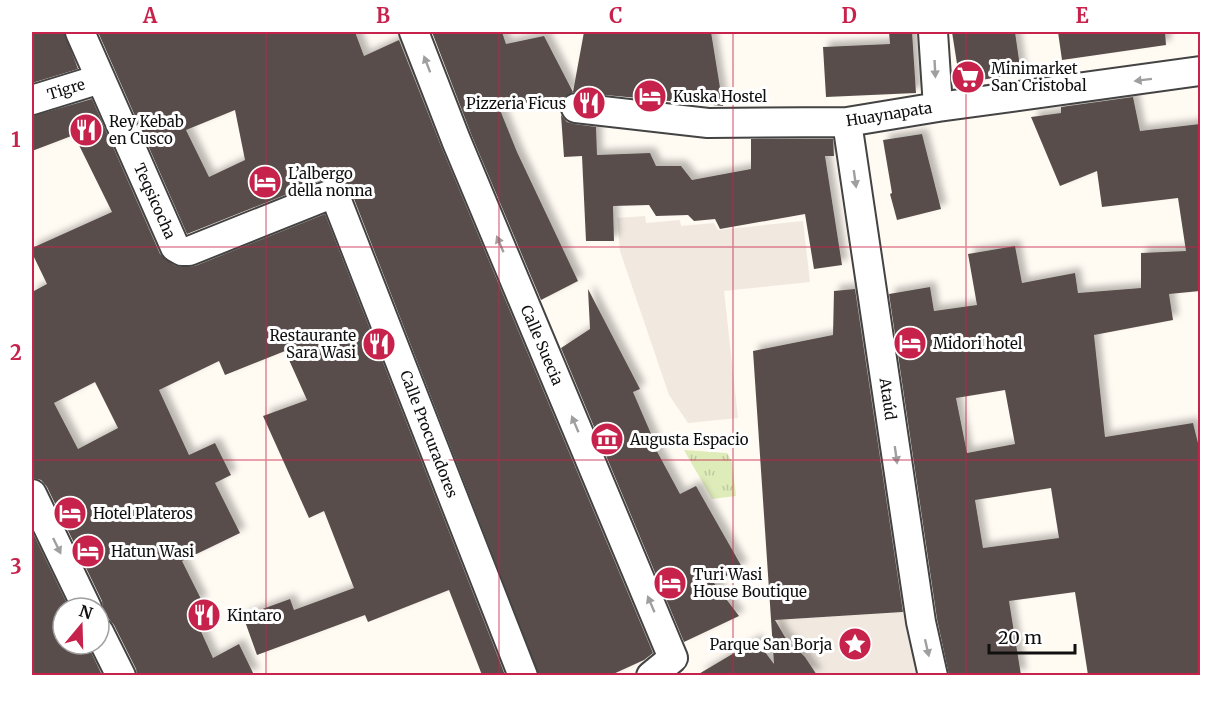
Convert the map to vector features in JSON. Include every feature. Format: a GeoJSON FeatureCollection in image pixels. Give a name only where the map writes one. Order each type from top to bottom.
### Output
{"type":"FeatureCollection","features":[{"type":"Feature","properties":{"kind":"street","name":"Teqsicocha"},"geometry":{"type":"LineString","coordinates":[[80,32],[175,247],[182,251],[189,251],[334,193]]}},
{"type":"Feature","properties":{"kind":"street","name":"Calle Suecia"},"geometry":{"type":"LineString","coordinates":[[414,32],[456,140],[673,658],[651,675]]}},
{"type":"Feature","properties":{"kind":"street"},"geometry":{"type":"LineString","coordinates":[[933,32],[938,107]]}},
{"type":"Feature","properties":{"kind":"street","name":"Huaynapata"},"geometry":{"type":"LineString","coordinates":[[576,108],[708,123],[847,122],[938,107],[1200,71]]}},
{"type":"Feature","properties":{"kind":"street","name":"Tigre"},"geometry":{"type":"LineString","coordinates":[[32,100],[100,79]]}},
{"type":"Feature","properties":{"kind":"street","name":"Ataúd"},"geometry":{"type":"LineString","coordinates":[[847,122],[921,622],[933,675]]}},
{"type":"Feature","properties":{"kind":"street","name":"Calle Procuradores"},"geometry":{"type":"LineString","coordinates":[[334,193],[523,675]]}},
{"type":"Feature","properties":{"kind":"street"},"geometry":{"type":"LineString","coordinates":[[32,494],[81,596]]}},
{"type":"Feature","properties":{"kind":"street"},"geometry":{"type":"LineString","coordinates":[[111,656],[120,675]]}},
{"type":"Feature","properties":{"kind":"green space"},"geometry":{"type":"Polygon","coordinates":[[[684,450],[727,453],[732,462],[736,496],[712,499],[684,450]]]}},
{"type":"Feature","properties":{"kind":"shaded area"},"geometry":{"type":"Polygon","coordinates":[[[645,216],[646,223],[680,220],[681,226],[714,223],[718,230],[803,221],[810,282],[724,291],[738,418],[688,423],[669,395],[620,251],[617,218],[645,216]]]}},
{"type":"Feature","properties":{"kind":"shaded area","name":"Parque San Borja"},"geometry":{"type":"Polygon","coordinates":[[[911,612],[924,675],[817,675],[805,657],[771,620],[911,612]]]}},
{"type":"Feature","properties":{"kind":"building"},"geometry":{"type":"Polygon","coordinates":[[[32,32],[64,32],[78,69],[32,83],[32,32]]]}},
{"type":"Feature","properties":{"kind":"building"},"geometry":{"type":"Polygon","coordinates":[[[98,32],[355,32],[364,56],[399,40],[653,653],[644,660],[611,675],[539,675],[349,186],[345,181],[337,177],[328,178],[187,234],[98,32]],[[235,110],[186,130],[209,177],[245,160],[235,110]]]}},
{"type":"Feature","properties":{"kind":"building"},"geometry":{"type":"Polygon","coordinates":[[[432,32],[502,32],[506,44],[544,36],[573,92],[563,98],[561,103],[560,100],[498,105],[517,152],[578,281],[541,300],[471,134],[432,32]]]}},
{"type":"Feature","properties":{"kind":"building"},"geometry":{"type":"Polygon","coordinates":[[[584,32],[711,32],[723,106],[573,92],[584,32]]]}},
{"type":"Feature","properties":{"kind":"building"},"geometry":{"type":"Polygon","coordinates":[[[889,32],[912,32],[916,93],[826,97],[823,47],[890,44],[889,32]]]}},
{"type":"Feature","properties":{"kind":"building"},"geometry":{"type":"Polygon","coordinates":[[[952,32],[1015,32],[1021,74],[960,83],[952,32]]]}},
{"type":"Feature","properties":{"kind":"building"},"geometry":{"type":"Polygon","coordinates":[[[1058,32],[1165,32],[1166,45],[1062,60],[1058,32]]]}},
{"type":"Feature","properties":{"kind":"building"},"geometry":{"type":"Polygon","coordinates":[[[1133,97],[1140,131],[1200,124],[1200,291],[1169,294],[1173,320],[1094,335],[1105,437],[1193,423],[1200,451],[1200,675],[1088,675],[1075,592],[1009,601],[1021,675],[949,675],[937,619],[889,294],[930,287],[934,311],[977,305],[968,254],[1015,246],[1022,283],[1075,273],[1078,293],[1141,288],[1141,253],[1186,251],[1178,198],[1102,207],[1097,171],[1060,186],[1031,117],[1061,113],[1061,107],[1133,97]],[[1005,390],[956,398],[967,453],[1015,444],[1005,390]],[[1051,488],[975,500],[983,548],[1059,538],[1051,488]]]}},
{"type":"Feature","properties":{"kind":"building"},"geometry":{"type":"Polygon","coordinates":[[[92,99],[160,254],[174,265],[182,267],[195,266],[325,214],[505,675],[482,675],[449,590],[368,622],[365,615],[257,655],[243,616],[290,599],[294,610],[354,588],[324,511],[309,518],[263,416],[307,400],[285,351],[225,375],[219,361],[159,390],[189,455],[215,443],[231,475],[215,483],[240,533],[182,561],[202,601],[190,607],[213,658],[239,644],[254,675],[137,675],[111,621],[111,596],[100,596],[47,487],[41,480],[32,478],[32,292],[47,284],[32,253],[32,248],[112,212],[74,135],[32,151],[32,116],[92,99]],[[95,382],[54,403],[78,449],[118,428],[95,382]]]}},
{"type":"Feature","properties":{"kind":"building"},"geometry":{"type":"Polygon","coordinates":[[[561,115],[567,122],[596,127],[597,155],[650,153],[656,166],[681,166],[692,180],[751,169],[751,139],[833,139],[834,156],[825,156],[842,265],[814,269],[805,214],[720,229],[715,219],[694,221],[688,215],[656,216],[649,205],[613,206],[614,241],[586,241],[582,156],[564,157],[561,115]]]}},
{"type":"Feature","properties":{"kind":"building"},"geometry":{"type":"Polygon","coordinates":[[[922,134],[941,209],[897,220],[890,194],[892,193],[883,140],[922,134]]]}},
{"type":"Feature","properties":{"kind":"building"},"geometry":{"type":"Polygon","coordinates":[[[588,289],[640,389],[633,392],[655,443],[653,444],[680,494],[696,486],[742,567],[714,583],[739,616],[684,642],[561,348],[590,329],[588,289]]]}},
{"type":"Feature","properties":{"kind":"building"},"geometry":{"type":"Polygon","coordinates":[[[855,289],[903,612],[775,620],[785,637],[805,657],[817,675],[697,675],[756,640],[774,664],[753,351],[833,335],[834,291],[855,289]]]}},
{"type":"Feature","properties":{"kind":"building"},"geometry":{"type":"Polygon","coordinates":[[[32,531],[63,596],[51,596],[51,656],[93,656],[102,675],[32,675],[32,531]]]}},
{"type":"Feature","properties":{"kind":"place","name":"Minimarket San Cristobal"},"geometry":{"type":"Point","coordinates":[968,77]}},
{"type":"Feature","properties":{"kind":"place","name":"Kuska Hostel"},"geometry":{"type":"Point","coordinates":[650,96]}},
{"type":"Feature","properties":{"kind":"place","name":"Pizzeria Ficus"},"geometry":{"type":"Point","coordinates":[589,103]}},
{"type":"Feature","properties":{"kind":"place","name":"Rey Kebab en Cusco"},"geometry":{"type":"Point","coordinates":[86,130]}},
{"type":"Feature","properties":{"kind":"place","name":"L’albergo della nonna"},"geometry":{"type":"Point","coordinates":[265,182]}},
{"type":"Feature","properties":{"kind":"place","name":"Midori hotel"},"geometry":{"type":"Point","coordinates":[910,343]}},
{"type":"Feature","properties":{"kind":"place","name":"Restaurante Sara Wasi"},"geometry":{"type":"Point","coordinates":[379,344]}},
{"type":"Feature","properties":{"kind":"place","name":"Augusta Espacio"},"geometry":{"type":"Point","coordinates":[607,439]}},
{"type":"Feature","properties":{"kind":"place","name":"Hotel Plateros"},"geometry":{"type":"Point","coordinates":[70,513]}},
{"type":"Feature","properties":{"kind":"place","name":"Hatun Wasi"},"geometry":{"type":"Point","coordinates":[88,551]}},
{"type":"Feature","properties":{"kind":"place","name":"Turi Wasi House Boutique"},"geometry":{"type":"Point","coordinates":[670,583]}},
{"type":"Feature","properties":{"kind":"place","name":"Kintaro"},"geometry":{"type":"Point","coordinates":[204,615]}},
{"type":"Feature","properties":{"kind":"place","name":"Parque San Borja"},"geometry":{"type":"Point","coordinates":[855,644]}}]}
